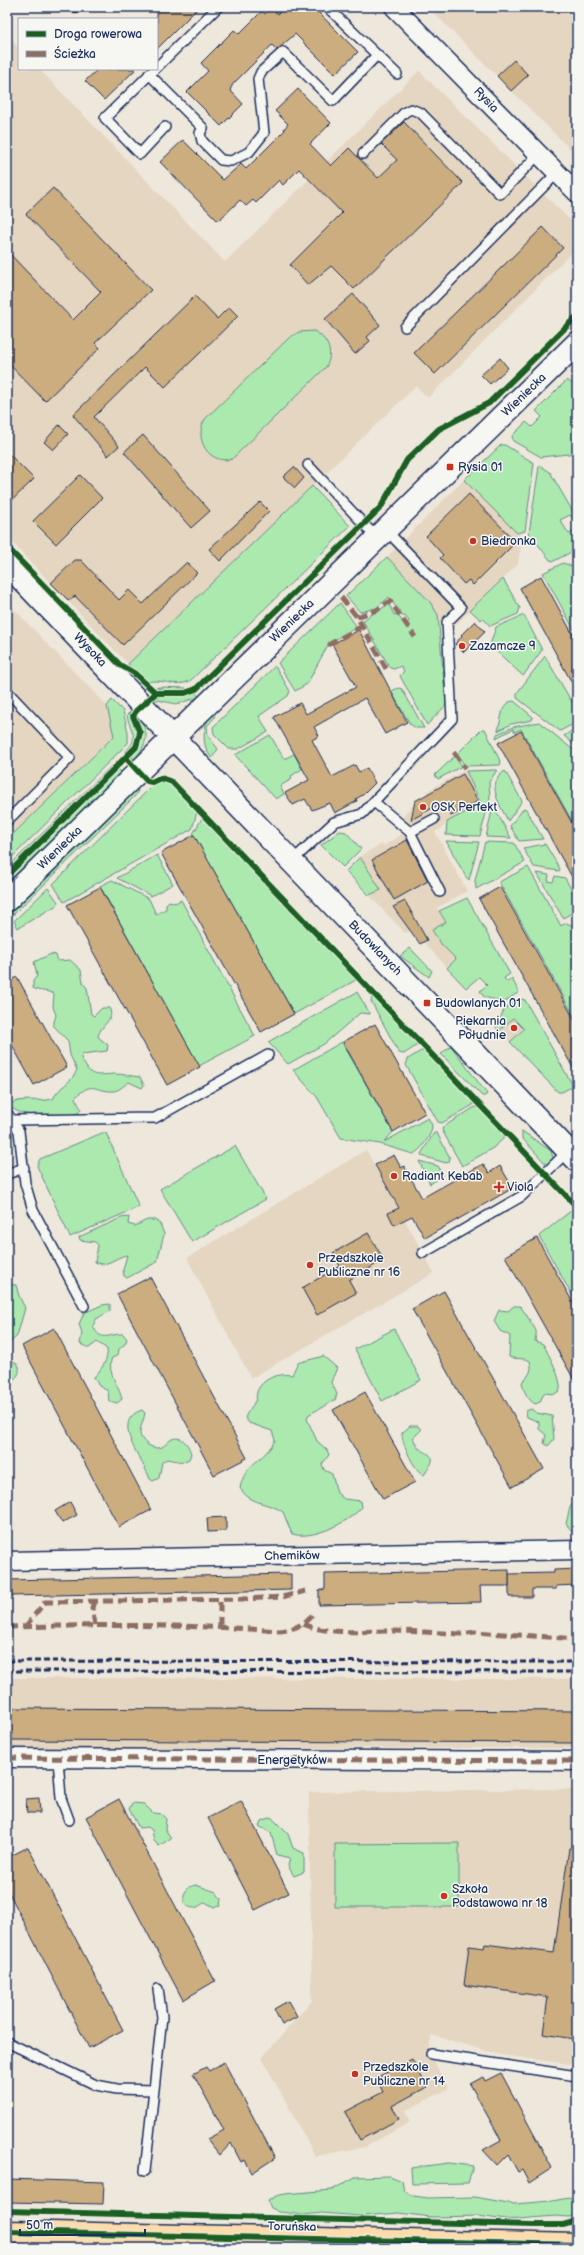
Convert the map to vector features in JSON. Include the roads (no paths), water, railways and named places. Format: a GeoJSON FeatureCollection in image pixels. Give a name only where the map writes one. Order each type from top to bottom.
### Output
{"type":"FeatureCollection","features":[{"type":"Feature","properties":{"kind":"main road","name":"Toruńska"},"geometry":{"type":"LineString","coordinates":[[7,2232],[577,2245]]}},
{"type":"Feature","properties":{"kind":"street","name":"Rysia"},"geometry":{"type":"LineString","coordinates":[[394,7],[577,193]]}},
{"type":"Feature","properties":{"kind":"street","name":"Wieniecka"},"geometry":{"type":"LineString","coordinates":[[7,900],[577,343]]}},
{"type":"Feature","properties":{"kind":"street","name":"Wysoka"},"geometry":{"type":"LineString","coordinates":[[10,572],[174,737]]}},
{"type":"Feature","properties":{"kind":"street","name":"Budowlanych"},"geometry":{"type":"LineString","coordinates":[[174,737],[573,1155]]}},
{"type":"Feature","properties":{"kind":"street","name":"Chemików"},"geometry":{"type":"LineString","coordinates":[[7,1561],[577,1550]]}},
{"type":"Feature","properties":{"kind":"street","name":"Energetyków"},"geometry":{"type":"LineString","coordinates":[[7,1758],[577,1761]]}},
{"type":"Feature","properties":{"kind":"lane"},"geometry":{"type":"LineString","coordinates":[[158,65],[218,7]]}},
{"type":"Feature","properties":{"kind":"lane"},"geometry":{"type":"LineString","coordinates":[[327,7],[397,74]]}},
{"type":"Feature","properties":{"kind":"lane"},"geometry":{"type":"LineString","coordinates":[[165,127],[140,154],[105,118],[152,72],[203,128],[200,133],[202,141],[221,160],[231,161],[249,152],[264,133],[258,79],[261,72],[283,52],[333,101],[377,55]]}},
{"type":"Feature","properties":{"kind":"lane"},"geometry":{"type":"LineString","coordinates":[[363,154],[405,112],[412,109],[421,113],[500,194],[538,154]]}},
{"type":"Feature","properties":{"kind":"lane"},"geometry":{"type":"LineString","coordinates":[[405,327],[557,173]]}},
{"type":"Feature","properties":{"kind":"lane"},"geometry":{"type":"LineString","coordinates":[[292,861],[334,822],[362,814],[452,719],[447,622],[461,608],[308,465]]}},
{"type":"Feature","properties":{"kind":"lane"},"geometry":{"type":"LineString","coordinates":[[7,691],[70,758],[7,821]]}},
{"type":"Feature","properties":{"kind":"lane"},"geometry":{"type":"LineString","coordinates":[[374,802],[410,832],[440,892]]}},
{"type":"Feature","properties":{"kind":"lane"},"geometry":{"type":"LineString","coordinates":[[410,832],[434,819]]}},
{"type":"Feature","properties":{"kind":"lane"},"geometry":{"type":"LineString","coordinates":[[10,1116],[156,1118],[268,1055]]}},
{"type":"Feature","properties":{"kind":"lane"},"geometry":{"type":"LineString","coordinates":[[10,1116],[19,1131],[27,1196],[84,1306]]}},
{"type":"Feature","properties":{"kind":"lane"},"geometry":{"type":"LineString","coordinates":[[422,1253],[522,1196],[573,1155]]}},
{"type":"Feature","properties":{"kind":"lane"},"geometry":{"type":"LineString","coordinates":[[7,1174],[24,1168]]}},
{"type":"Feature","properties":{"kind":"lane"},"geometry":{"type":"LineString","coordinates":[[58,1759],[61,1798],[69,1820]]}},
{"type":"Feature","properties":{"kind":"lane"},"geometry":{"type":"LineString","coordinates":[[145,2171],[162,2017],[158,1989]]}},
{"type":"Feature","properties":{"kind":"lane"},"geometry":{"type":"LineString","coordinates":[[7,2042],[96,2086],[117,2089],[153,2090]]}},
{"type":"Feature","properties":{"kind":"lane"},"geometry":{"type":"LineString","coordinates":[[432,2054],[577,2076]]}},
{"type":"Feature","properties":{"kind":"railway"},"geometry":{"type":"LineString","coordinates":[[7,1661],[577,1662]]}},
{"type":"Feature","properties":{"kind":"railway"},"geometry":{"type":"LineString","coordinates":[[7,1671],[577,1672]]}},
{"type":"Feature","properties":{"kind":"place","name":"Rysia 01"},"geometry":{"type":"Point","coordinates":[450,467]}},
{"type":"Feature","properties":{"kind":"place","name":"Biedronka"},"geometry":{"type":"Point","coordinates":[473,541]}},
{"type":"Feature","properties":{"kind":"place","name":"Zazamcze 9"},"geometry":{"type":"Point","coordinates":[462,646]}},
{"type":"Feature","properties":{"kind":"place","name":"OSK Perfekt"},"geometry":{"type":"Point","coordinates":[423,807]}},
{"type":"Feature","properties":{"kind":"place","name":"Budowlanych 01"},"geometry":{"type":"Point","coordinates":[427,1003]}},
{"type":"Feature","properties":{"kind":"place","name":"Piekarnia Południe"},"geometry":{"type":"Point","coordinates":[514,1028]}},
{"type":"Feature","properties":{"kind":"place","name":"Radiant Kebab"},"geometry":{"type":"Point","coordinates":[394,1176]}},
{"type":"Feature","properties":{"kind":"place","name":"Viola"},"geometry":{"type":"Point","coordinates":[499,1187]}},
{"type":"Feature","properties":{"kind":"place","name":"Przedszkole Publiczne nr 16"},"geometry":{"type":"Point","coordinates":[310,1265]}},
{"type":"Feature","properties":{"kind":"place","name":"Szkoła Podstawowa nr 18"},"geometry":{"type":"Point","coordinates":[444,1896]}},
{"type":"Feature","properties":{"kind":"place","name":"Przedszkole Publiczne nr 14"},"geometry":{"type":"Point","coordinates":[355,2074]}}]}
